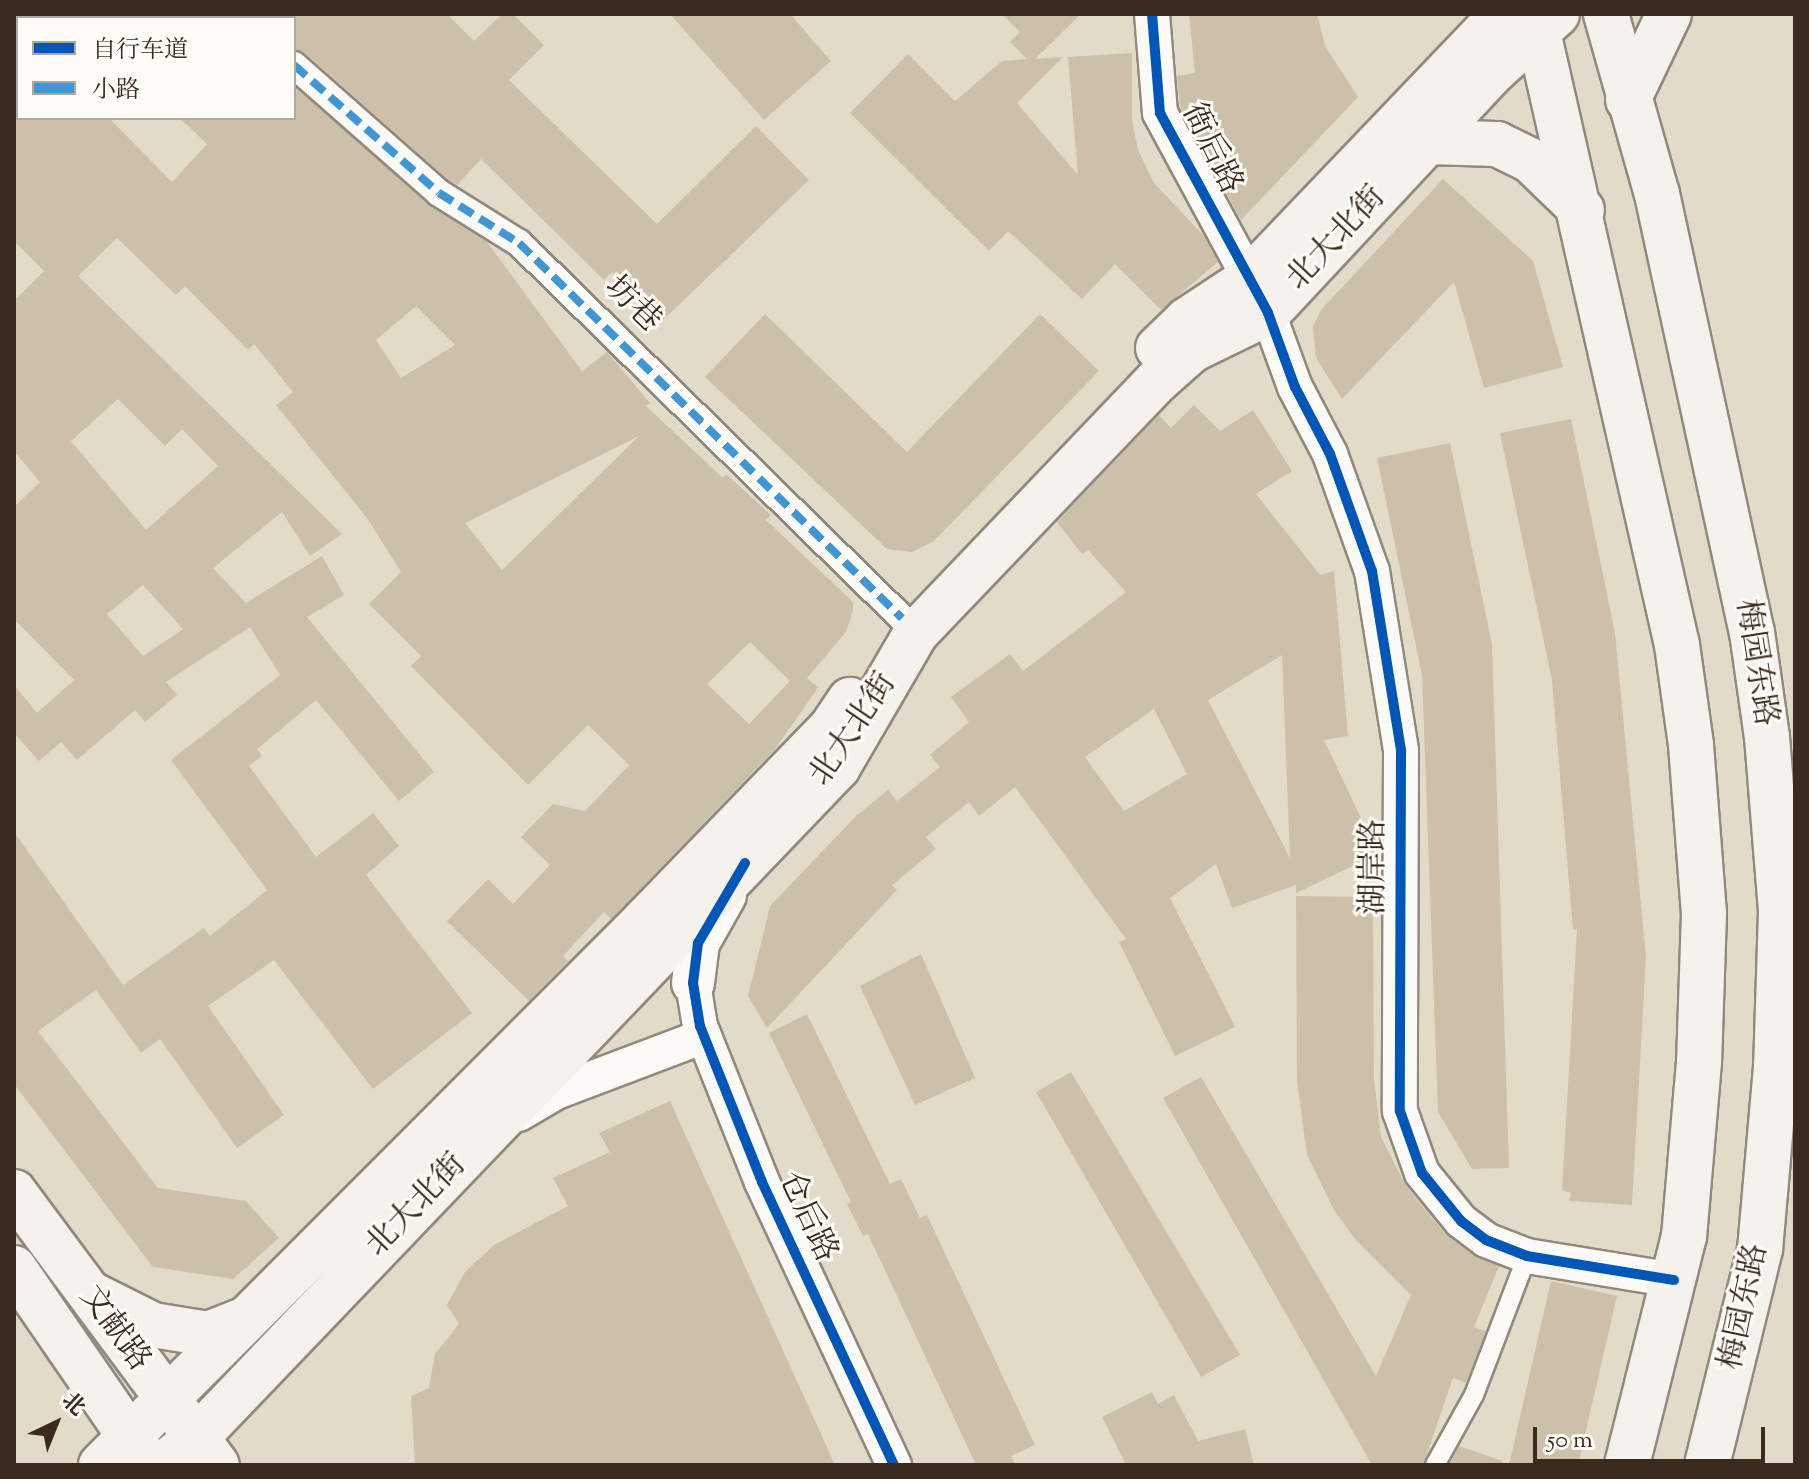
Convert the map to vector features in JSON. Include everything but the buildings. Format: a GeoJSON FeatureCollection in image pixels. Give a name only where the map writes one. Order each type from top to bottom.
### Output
{"type":"FeatureCollection","features":[{"type":"Feature","properties":{"kind":"main road"},"geometry":{"type":"LineString","coordinates":[[1460,58],[1467,14]]}},
{"type":"Feature","properties":{"kind":"main road","name":"梅园东路"},"geometry":{"type":"LineString","coordinates":[[1606,14],[1657,194],[1752,632],[1767,737],[1781,911],[1776,1067],[1760,1249],[1707,1465]]}},
{"type":"Feature","properties":{"kind":"main road"},"geometry":{"type":"LineString","coordinates":[[1628,100],[1669,14]]}},
{"type":"Feature","properties":{"kind":"main road","name":"北大北街"},"geometry":{"type":"LineString","coordinates":[[123,1454],[166,1398],[831,728],[902,618],[1148,358],[1187,320],[1259,296],[1460,58],[1532,18]]}},
{"type":"Feature","properties":{"kind":"main road","name":"北大北街"},"geometry":{"type":"LineString","coordinates":[[163,1465],[206,1452],[488,1133],[838,767],[916,633],[1157,381],[1259,296],[1427,142],[1532,18]]}},
{"type":"Feature","properties":{"kind":"main road"},"geometry":{"type":"LineString","coordinates":[[1532,18],[1582,210],[1677,645],[1691,745],[1704,913],[1701,1017],[1684,1236],[1627,1465]]}},
{"type":"Feature","properties":{"kind":"main road"},"geometry":{"type":"LineString","coordinates":[[1427,142],[1497,144],[1530,160],[1582,210]]}},
{"type":"Feature","properties":{"kind":"main road","name":"文献路"},"geometry":{"type":"LineString","coordinates":[[14,1192],[206,1452]]}},
{"type":"Feature","properties":{"kind":"main road","name":"文献路"},"geometry":{"type":"LineString","coordinates":[[14,1268],[123,1454]]}},
{"type":"Feature","properties":{"kind":"main road"},"geometry":{"type":"LineString","coordinates":[[87,1292],[153,1325],[208,1334],[248,1318]]}},
{"type":"Feature","properties":{"kind":"street","name":"衙后路"},"geometry":{"type":"LineString","coordinates":[[1152,14],[1160,113],[1259,296]]}},
{"type":"Feature","properties":{"kind":"street","name":"坊巷"},"geometry":{"type":"LineString","coordinates":[[296,67],[439,193],[519,243],[902,618]]}},
{"type":"Feature","properties":{"kind":"street","name":"湖岸路"},"geometry":{"type":"LineString","coordinates":[[1259,296],[1295,387],[1330,454],[1372,571],[1401,751],[1400,1111],[1422,1173],[1461,1221],[1486,1240],[1527,1256],[1674,1280]]}},
{"type":"Feature","properties":{"kind":"street"},"geometry":{"type":"LineString","coordinates":[[693,983],[698,943],[745,863]]}},
{"type":"Feature","properties":{"kind":"street","name":"仓后路"},"geometry":{"type":"LineString","coordinates":[[693,983],[704,1036],[762,1182],[894,1465]]}},
{"type":"Feature","properties":{"kind":"street"},"geometry":{"type":"LineString","coordinates":[[488,1133],[556,1092],[704,1036]]}},
{"type":"Feature","properties":{"kind":"lane"},"geometry":{"type":"LineString","coordinates":[[1435,1465],[1474,1395],[1527,1256]]}},
{"type":"Feature","properties":{"kind":"marked path"},"geometry":{"type":"LineString","coordinates":[[296,67],[439,193],[519,243],[902,618]]}},
{"type":"Feature","properties":{"kind":"cycle path"},"geometry":{"type":"LineString","coordinates":[[1152,14],[1160,113],[1268,313],[1295,387],[1330,454],[1372,571],[1401,751],[1400,1111],[1422,1173],[1461,1221],[1486,1240],[1527,1256],[1674,1280]]}},
{"type":"Feature","properties":{"kind":"cycle path"},"geometry":{"type":"LineString","coordinates":[[745,863],[698,943],[693,983],[700,1026],[762,1182],[894,1465]]}}]}
